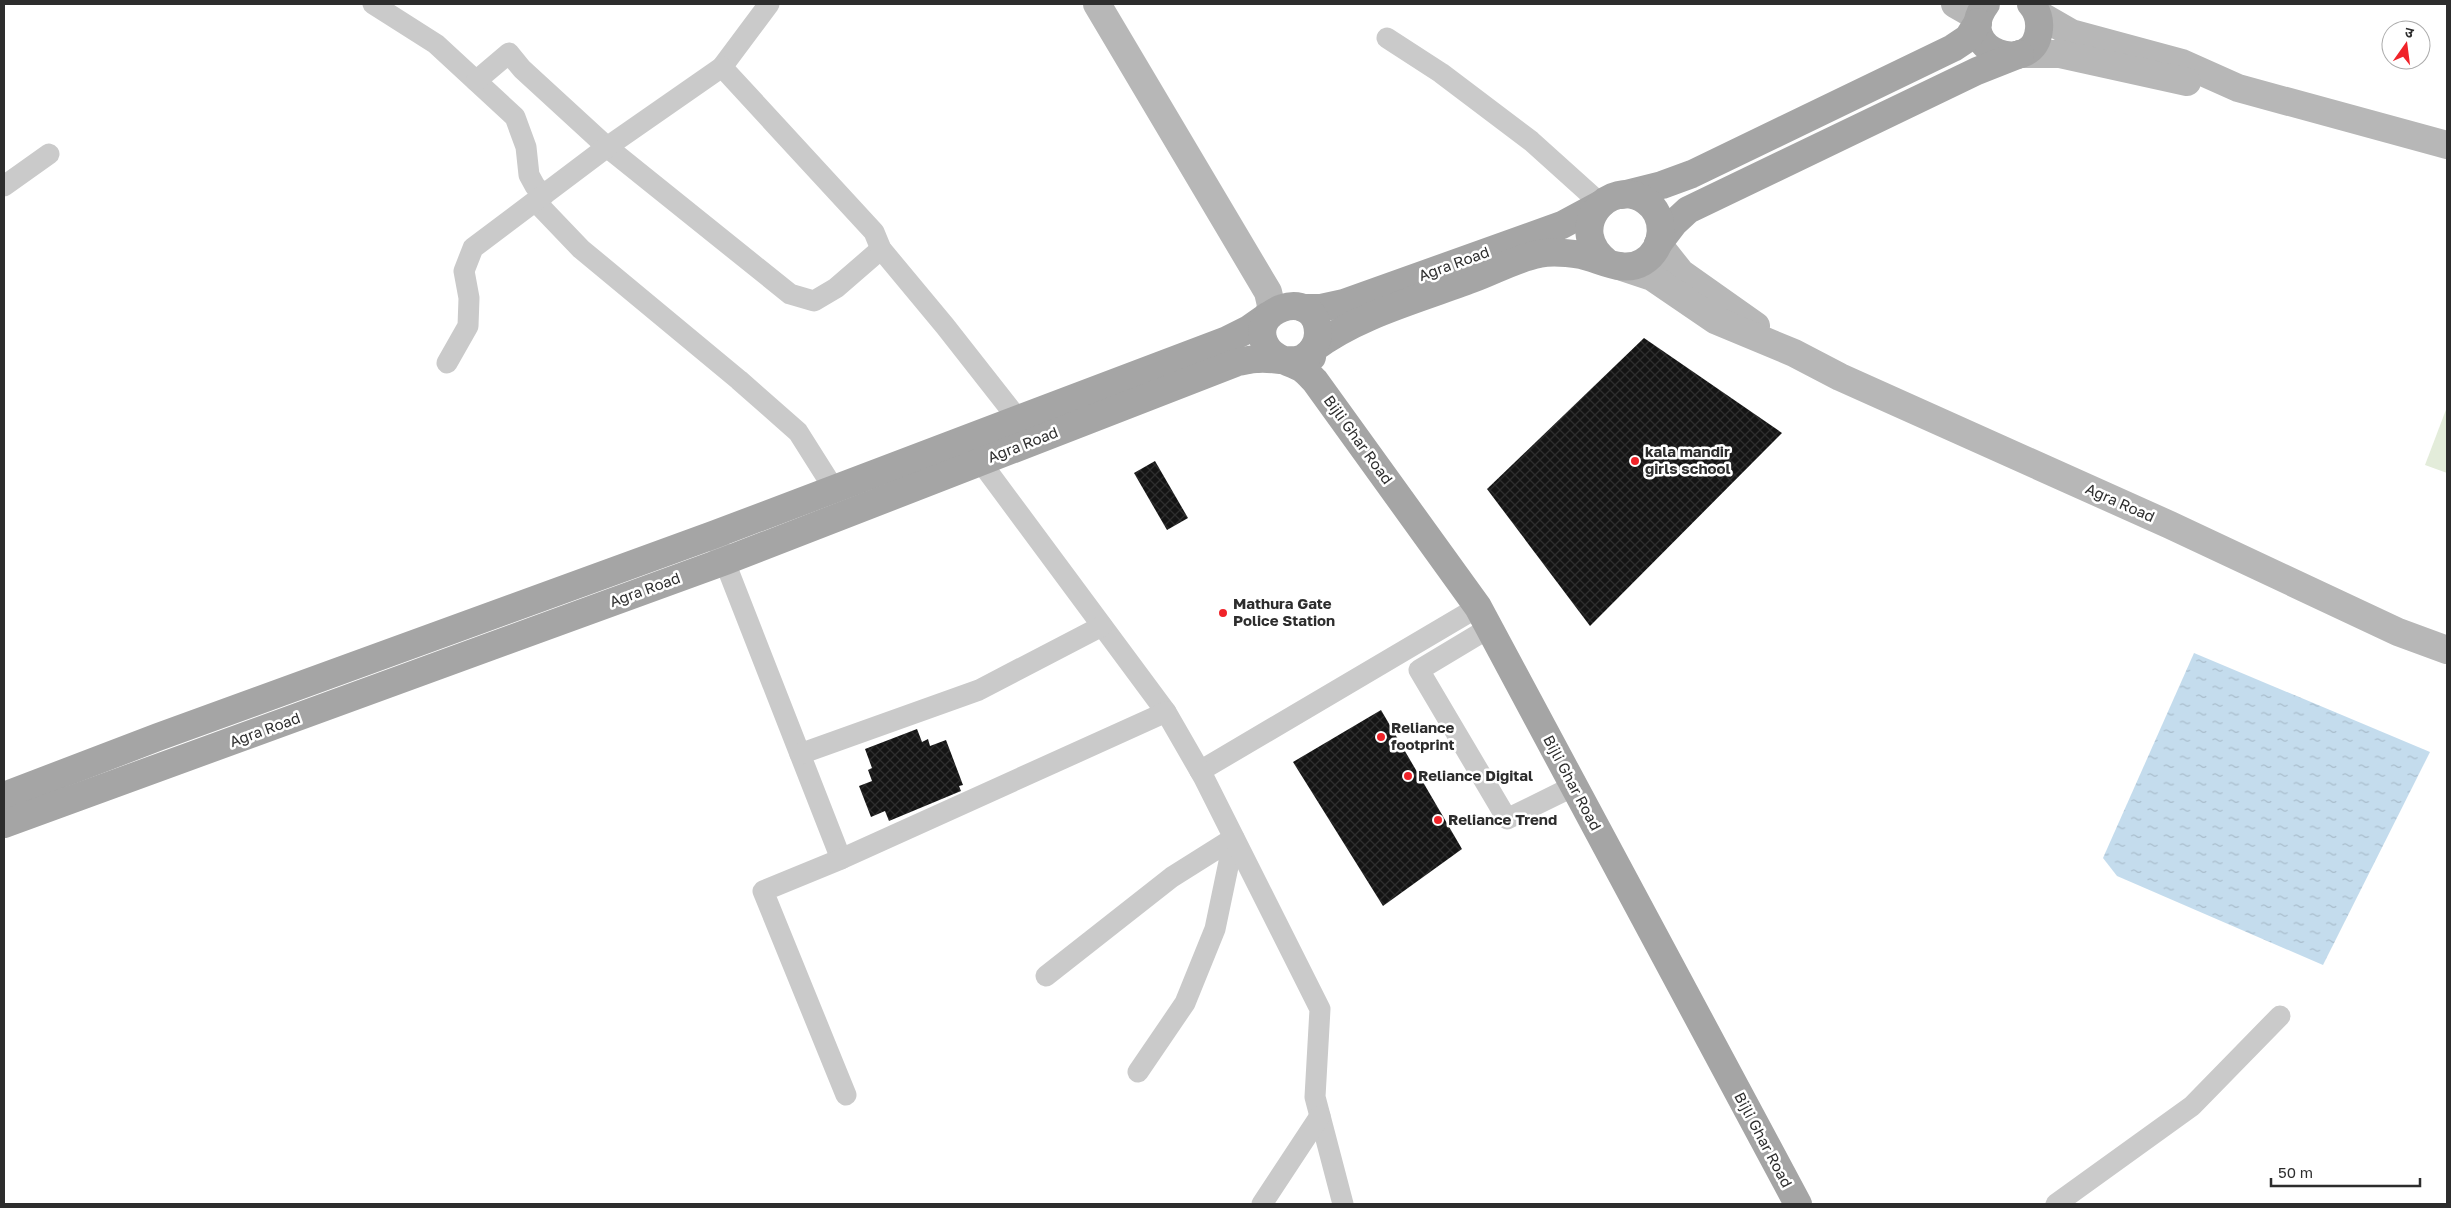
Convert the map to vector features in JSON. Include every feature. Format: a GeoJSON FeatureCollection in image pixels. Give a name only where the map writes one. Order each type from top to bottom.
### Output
{"type":"FeatureCollection","features":[{"type":"Feature","properties":{"kind":"main road"},"geometry":{"type":"LineString","coordinates":[[1097,4],[1284,305],[1315,320],[1318,329],[1318,338],[1313,349],[1312,361],[1315,381]]}},
{"type":"Feature","properties":{"kind":"main road"},"geometry":{"type":"LineString","coordinates":[[1955,4],[1969,12],[1982,13],[1979,33],[1983,43],[2000,55],[2060,54],[2179,81],[2238,88],[2447,145]]}},
{"type":"Feature","properties":{"kind":"main road","name":"Agra Road"},"geometry":{"type":"LineString","coordinates":[[4,796],[158,737],[713,535],[1227,340],[1249,329],[1284,305],[1321,308],[1344,303],[1562,226],[1611,200],[1692,174],[1953,48],[1968,38],[1982,13]]}},
{"type":"Feature","properties":{"kind":"main road"},"geometry":{"type":"LineString","coordinates":[[1658,244],[1661,233],[1660,221],[1654,210],[1645,201],[1634,196],[1611,200],[1589,224],[1592,246],[1599,256],[1614,264],[1631,266],[1642,263],[1652,255],[1674,222],[1688,210],[1976,70],[2020,54],[2035,42],[2042,15],[2071,33],[2182,63],[2238,88]]}},
{"type":"Feature","properties":{"kind":"main road","name":"Agra Road"},"geometry":{"type":"LineString","coordinates":[[1658,244],[1681,273],[1794,352],[1840,377],[2170,525],[2398,632],[2447,650]]}},
{"type":"Feature","properties":{"kind":"main road","name":"Agra Road"},"geometry":{"type":"LineString","coordinates":[[1313,349],[1345,327],[1540,254],[1581,255],[1652,277],[1715,320],[1794,352]]}},
{"type":"Feature","properties":{"kind":"main road"},"geometry":{"type":"LineString","coordinates":[[1284,305],[1265,323],[1264,342],[1269,350],[1302,369],[1315,381]]}},
{"type":"Feature","properties":{"kind":"main road"},"geometry":{"type":"LineString","coordinates":[[1284,360],[1302,358],[1313,349]]}},
{"type":"Feature","properties":{"kind":"main road","name":"Agra Road"},"geometry":{"type":"LineString","coordinates":[[4,824],[725,561],[1238,362],[1258,358],[1284,360]]}},
{"type":"Feature","properties":{"kind":"main road","name":"Bijli Ghar Road"},"geometry":{"type":"LineString","coordinates":[[1315,381],[1484,617],[1798,1204]]}},
{"type":"Feature","properties":{"kind":"street"},"geometry":{"type":"LineString","coordinates":[[373,4],[436,44],[515,117],[526,147],[529,175],[540,199],[581,249],[739,380],[798,432],[834,489]]}},
{"type":"Feature","properties":{"kind":"street"},"geometry":{"type":"LineString","coordinates":[[448,363],[468,326],[469,298],[464,271],[473,248],[607,147],[722,67],[769,4]]}},
{"type":"Feature","properties":{"kind":"street"},"geometry":{"type":"LineString","coordinates":[[1386,38],[1441,73],[1611,200]]}},
{"type":"Feature","properties":{"kind":"street"},"geometry":{"type":"LineString","coordinates":[[476,81],[509,53],[522,69],[607,147],[790,294],[814,301],[836,288],[881,250]]}},
{"type":"Feature","properties":{"kind":"street"},"geometry":{"type":"LineString","coordinates":[[722,67],[874,232],[881,250],[945,326],[1018,419]]}},
{"type":"Feature","properties":{"kind":"street"},"geometry":{"type":"LineString","coordinates":[[4,186],[49,154]]}},
{"type":"Feature","properties":{"kind":"street"},"geometry":{"type":"LineString","coordinates":[[980,461],[1166,712],[1200,771],[1320,1009],[1315,1097],[1343,1204]]}},
{"type":"Feature","properties":{"kind":"street"},"geometry":{"type":"LineString","coordinates":[[713,535],[725,561],[841,859]]}},
{"type":"Feature","properties":{"kind":"street"},"geometry":{"type":"LineString","coordinates":[[1200,771],[1484,617]]}},
{"type":"Feature","properties":{"kind":"street"},"geometry":{"type":"LineString","coordinates":[[1484,617],[1419,670],[1507,819],[1574,786]]}},
{"type":"Feature","properties":{"kind":"street"},"geometry":{"type":"LineString","coordinates":[[800,754],[979,690],[1102,626]]}},
{"type":"Feature","properties":{"kind":"street"},"geometry":{"type":"LineString","coordinates":[[846,1095],[763,891],[841,859],[1166,712]]}},
{"type":"Feature","properties":{"kind":"street"},"geometry":{"type":"LineString","coordinates":[[1046,976],[1172,878],[1234,838]]}},
{"type":"Feature","properties":{"kind":"street"},"geometry":{"type":"LineString","coordinates":[[1138,1072],[1185,1002],[1215,929],[1234,838]]}},
{"type":"Feature","properties":{"kind":"street"},"geometry":{"type":"LineString","coordinates":[[2056,1204],[2192,1106],[2280,1016]]}},
{"type":"Feature","properties":{"kind":"street"},"geometry":{"type":"LineString","coordinates":[[1262,1204],[1320,1116]]}},
{"type":"Feature","properties":{"kind":"green space"},"geometry":{"type":"Polygon","coordinates":[[[2447,407],[2447,473],[2425,465],[2447,407]]]}},
{"type":"Feature","properties":{"kind":"water"},"geometry":{"type":"Polygon","coordinates":[[[2194,653],[2430,752],[2323,965],[2117,876],[2103,858],[2194,653]]]}},
{"type":"Feature","properties":{"kind":"building","name":"kala mandir girls school"},"geometry":{"type":"Polygon","coordinates":[[[1644,338],[1782,433],[1590,626],[1487,489],[1644,338]]]}},
{"type":"Feature","properties":{"kind":"building"},"geometry":{"type":"Polygon","coordinates":[[[1155,461],[1188,518],[1167,530],[1134,473],[1155,461]]]}},
{"type":"Feature","properties":{"kind":"building"},"geometry":{"type":"Polygon","coordinates":[[[1381,710],[1462,849],[1383,906],[1293,762],[1381,710]]]}},
{"type":"Feature","properties":{"kind":"building"},"geometry":{"type":"Polygon","coordinates":[[[917,729],[922,742],[928,739],[930,746],[946,740],[963,785],[959,786],[961,791],[889,821],[885,811],[871,817],[859,786],[872,781],[868,770],[872,768],[865,749],[917,729]]]}},
{"type":"Feature","properties":{"kind":"place","name":"kala mandir girls school"},"geometry":{"type":"Point","coordinates":[1635,461]}},
{"type":"Feature","properties":{"kind":"place","name":"Mathura Gate Police Station"},"geometry":{"type":"Point","coordinates":[1223,613]}},
{"type":"Feature","properties":{"kind":"place","name":"Reliance footprint"},"geometry":{"type":"Point","coordinates":[1381,737]}},
{"type":"Feature","properties":{"kind":"place","name":"Reliance Digital"},"geometry":{"type":"Point","coordinates":[1408,776]}},
{"type":"Feature","properties":{"kind":"place","name":"Reliance Trend"},"geometry":{"type":"Point","coordinates":[1438,820]}}]}
